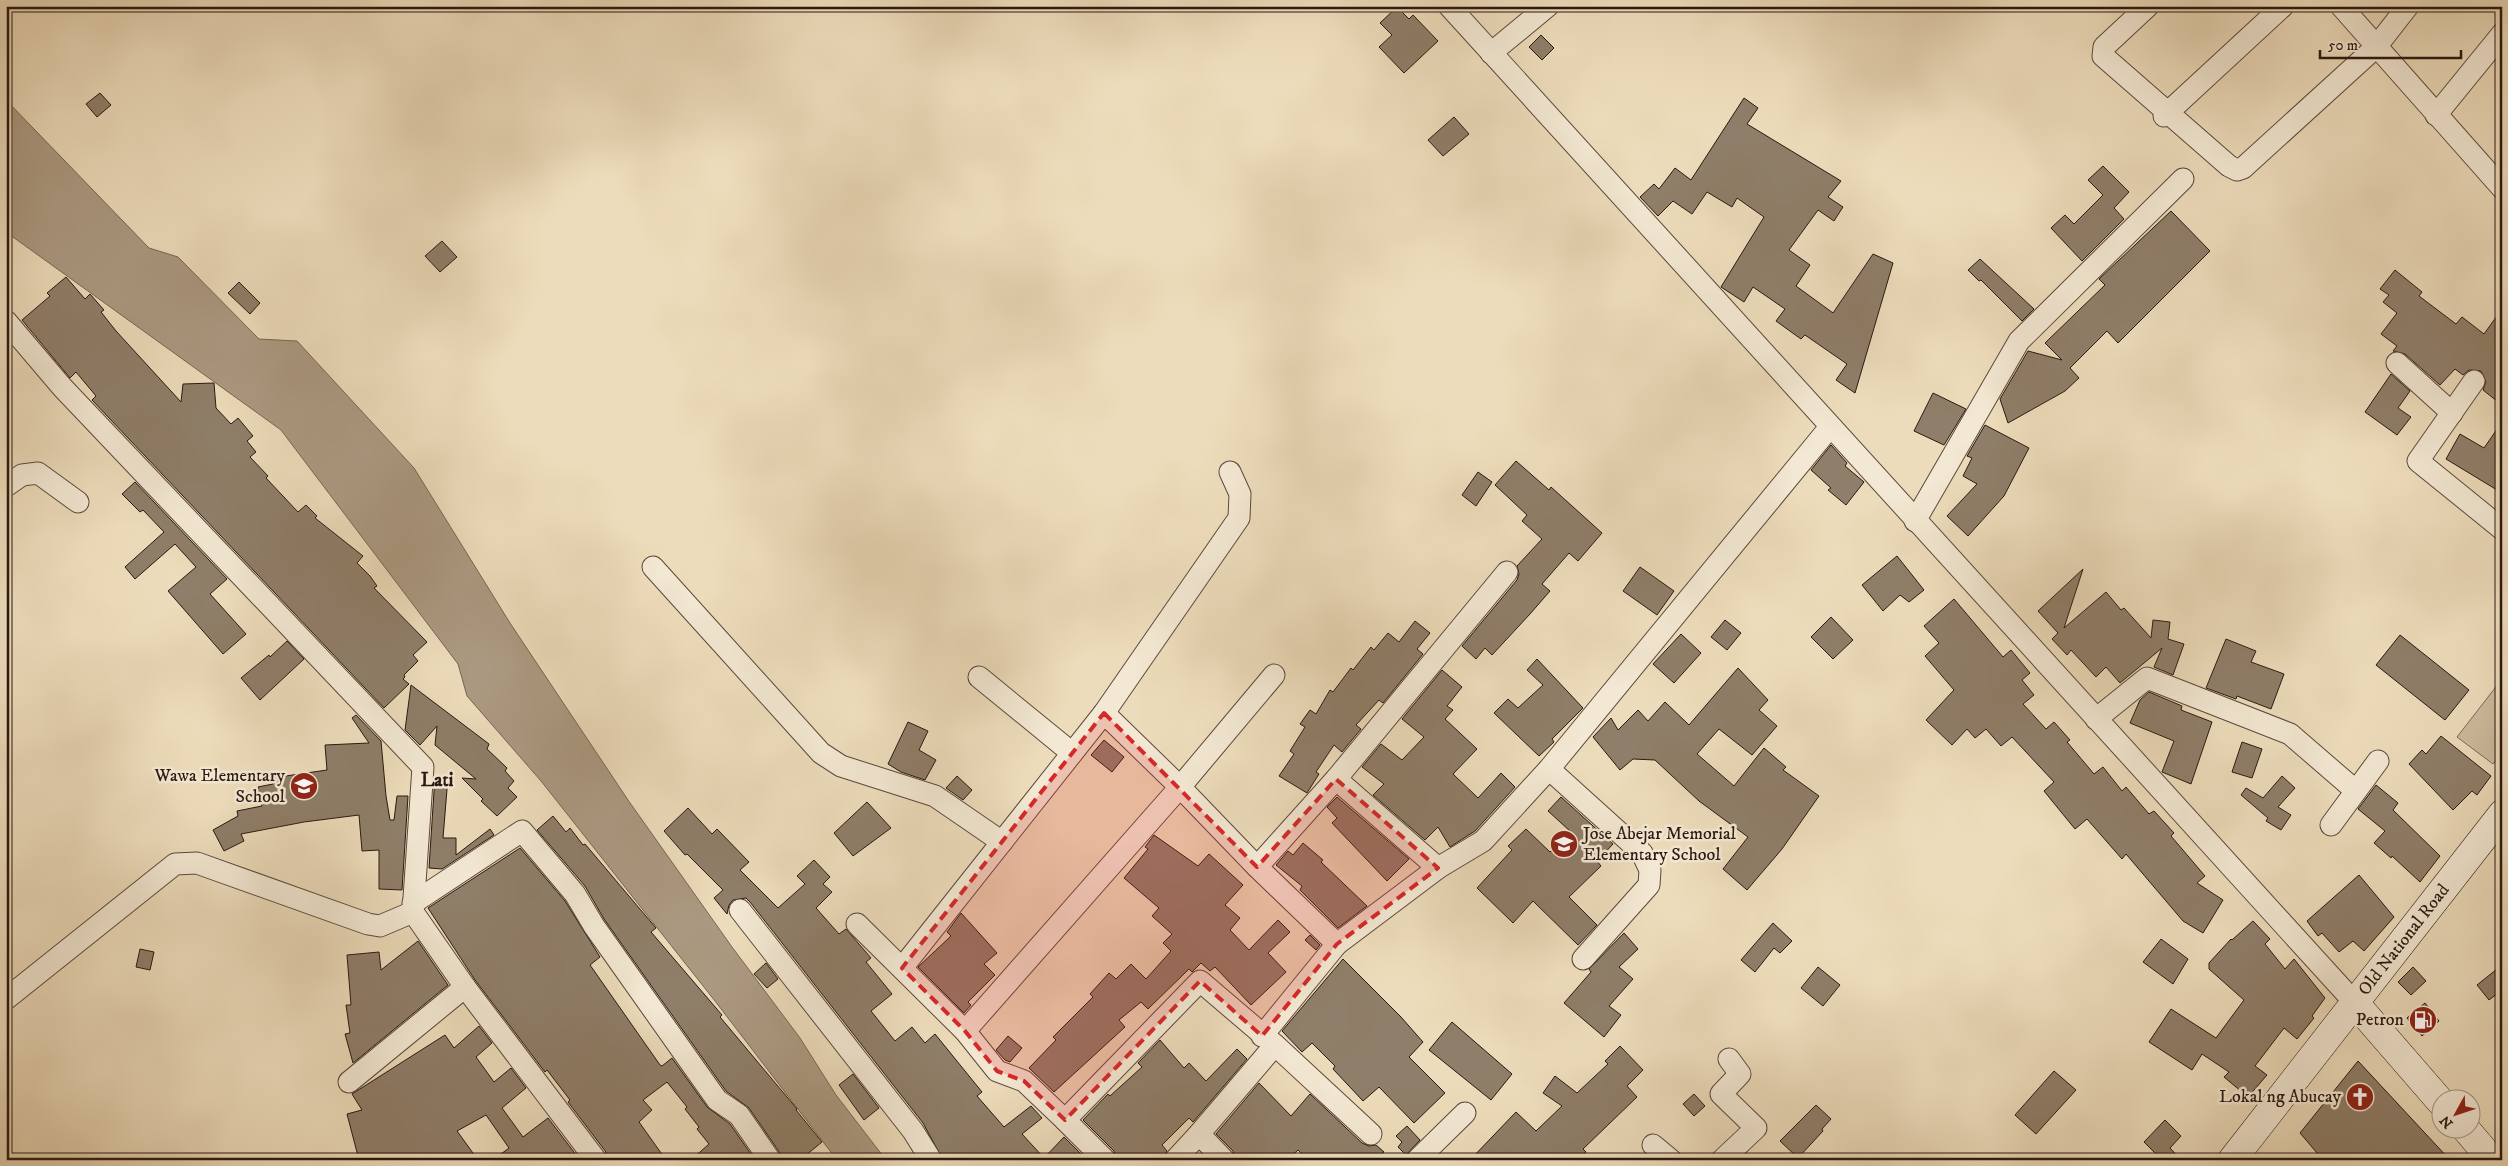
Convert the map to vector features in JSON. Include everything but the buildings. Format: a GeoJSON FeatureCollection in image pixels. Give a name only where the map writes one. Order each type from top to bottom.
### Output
{"type":"FeatureCollection","features":[{"type":"Feature","properties":{"kind":"main road","name":"Old National Road"},"geometry":{"type":"LineString","coordinates":[[2232,1160],[2502,814]]}},
{"type":"Feature","properties":{"kind":"main road"},"geometry":{"type":"LineString","coordinates":[[2355,1003],[2430,1089]]}},
{"type":"Feature","properties":{"kind":"main road"},"geometry":{"type":"LineString","coordinates":[[2473,1138],[2492,1160]]}},
{"type":"Feature","properties":{"kind":"street"},"geometry":{"type":"LineString","coordinates":[[1449,6],[2355,1003]]}},
{"type":"Feature","properties":{"kind":"street"},"geometry":{"type":"LineString","coordinates":[[1492,53],[1548,6]]}},
{"type":"Feature","properties":{"kind":"street"},"geometry":{"type":"LineString","coordinates":[[2148,6],[2104,47],[2103,56],[2166,115],[2229,166],[2237,170],[2243,168],[2376,46],[2408,6]]}},
{"type":"Feature","properties":{"kind":"street"},"geometry":{"type":"LineString","coordinates":[[2166,115],[2283,6]]}},
{"type":"Feature","properties":{"kind":"street"},"geometry":{"type":"LineString","coordinates":[[2341,6],[2501,187]]}},
{"type":"Feature","properties":{"kind":"street"},"geometry":{"type":"LineString","coordinates":[[2436,115],[2502,34]]}},
{"type":"Feature","properties":{"kind":"street"},"geometry":{"type":"LineString","coordinates":[[1915,521],[2019,342],[2183,179]]}},
{"type":"Feature","properties":{"kind":"street"},"geometry":{"type":"LineString","coordinates":[[6,321],[62,387],[424,767],[413,907],[466,987],[596,1160]]}},
{"type":"Feature","properties":{"kind":"street"},"geometry":{"type":"LineString","coordinates":[[2396,363],[2452,413]]}},
{"type":"Feature","properties":{"kind":"street"},"geometry":{"type":"LineString","coordinates":[[2474,381],[2418,461],[2502,529]]}},
{"type":"Feature","properties":{"kind":"street"},"geometry":{"type":"LineString","coordinates":[[1174,1160],[1199,1134],[1269,1041],[1337,944],[1438,868],[1483,841],[1549,769],[1830,427]]}},
{"type":"Feature","properties":{"kind":"street"},"geometry":{"type":"LineString","coordinates":[[902,968],[1104,713],[1239,518],[1240,494],[1230,472]]}},
{"type":"Feature","properties":{"kind":"street"},"geometry":{"type":"LineString","coordinates":[[6,486],[22,474],[38,474],[78,502]]}},
{"type":"Feature","properties":{"kind":"street"},"geometry":{"type":"LineString","coordinates":[[653,567],[821,753],[842,766],[935,796],[1002,842]]}},
{"type":"Feature","properties":{"kind":"street"},"geometry":{"type":"LineString","coordinates":[[1257,867],[1336,779],[1507,572]]}},
{"type":"Feature","properties":{"kind":"street"},"geometry":{"type":"LineString","coordinates":[[965,1031],[1180,788],[1274,675]]}},
{"type":"Feature","properties":{"kind":"street"},"geometry":{"type":"LineString","coordinates":[[979,677],[1072,753]]}},
{"type":"Feature","properties":{"kind":"street"},"geometry":{"type":"LineString","coordinates":[[2096,719],[2147,678],[2290,734],[2356,791]]}},
{"type":"Feature","properties":{"kind":"street"},"geometry":{"type":"LineString","coordinates":[[1104,713],[1257,867],[1337,944]]}},
{"type":"Feature","properties":{"kind":"street"},"geometry":{"type":"LineString","coordinates":[[2331,825],[2378,761]]}},
{"type":"Feature","properties":{"kind":"street"},"geometry":{"type":"LineString","coordinates":[[1549,769],[1642,853],[1650,870],[1649,885],[1583,959]]}},
{"type":"Feature","properties":{"kind":"street"},"geometry":{"type":"LineString","coordinates":[[1336,779],[1438,868]]}},
{"type":"Feature","properties":{"kind":"street"},"geometry":{"type":"LineString","coordinates":[[6,999],[175,864],[197,863],[368,924],[380,926],[413,907],[522,831],[575,894],[594,926],[717,1100],[739,1115],[770,1160]]}},
{"type":"Feature","properties":{"kind":"street"},"geometry":{"type":"LineString","coordinates":[[740,910],[913,1131],[932,1160]]}},
{"type":"Feature","properties":{"kind":"street"},"geometry":{"type":"LineString","coordinates":[[857,924],[965,1031],[997,1071],[1024,1081],[1105,1160]]}},
{"type":"Feature","properties":{"kind":"street"},"geometry":{"type":"LineString","coordinates":[[1065,1120],[1200,981],[1371,1134]]}},
{"type":"Feature","properties":{"kind":"street"},"geometry":{"type":"LineString","coordinates":[[349,1082],[466,987]]}},
{"type":"Feature","properties":{"kind":"street"},"geometry":{"type":"LineString","coordinates":[[1722,1160],[1756,1128],[1721,1094],[1740,1074],[1729,1059]]}},
{"type":"Feature","properties":{"kind":"street"},"geometry":{"type":"LineString","coordinates":[[1417,1160],[1465,1113]]}},
{"type":"Feature","properties":{"kind":"street"},"geometry":{"type":"LineString","coordinates":[[1199,1134],[1224,1160]]}},
{"type":"Feature","properties":{"kind":"street"},"geometry":{"type":"LineString","coordinates":[[1653,1145],[1671,1160]]}},
{"type":"Feature","properties":{"kind":"highlighted area"},"geometry":{"type":"Polygon","coordinates":[[[1104,713],[1257,867],[1336,779],[1438,868],[1337,944],[1262,1036],[1200,981],[1065,1120],[1024,1081],[997,1071],[965,1031],[902,968],[1104,713]]]}},
{"type":"Feature","properties":{"kind":"shaded area"},"geometry":{"type":"Polygon","coordinates":[[[6,100],[149,248],[178,257],[259,339],[297,341],[414,468],[510,623],[628,800],[732,947],[800,1038],[836,1095],[886,1160],[837,1160],[715,1001],[541,781],[467,696],[458,664],[281,430],[6,232],[6,100]]]}},
{"type":"Feature","properties":{"kind":"shaded area"},"geometry":{"type":"Polygon","coordinates":[[[2502,679],[2502,753],[2493,764],[2457,737],[2502,679]]]}},
{"type":"Feature","properties":{"kind":"place","name":"Wawa Elementary School"},"geometry":{"type":"Point","coordinates":[304,786]}},
{"type":"Feature","properties":{"kind":"place","name":"Jose Abejar Memorial Elementary School"},"geometry":{"type":"Point","coordinates":[1564,844]}},
{"type":"Feature","properties":{"kind":"place","name":"Petron"},"geometry":{"type":"Point","coordinates":[2423,1020]}},
{"type":"Feature","properties":{"kind":"place","name":"Lokal ng Abucay"},"geometry":{"type":"Point","coordinates":[2360,1097]}},
{"type":"Feature","properties":{"kind":"district","name":"Lati"},"geometry":{"type":"Point","coordinates":[437,780]}}]}
